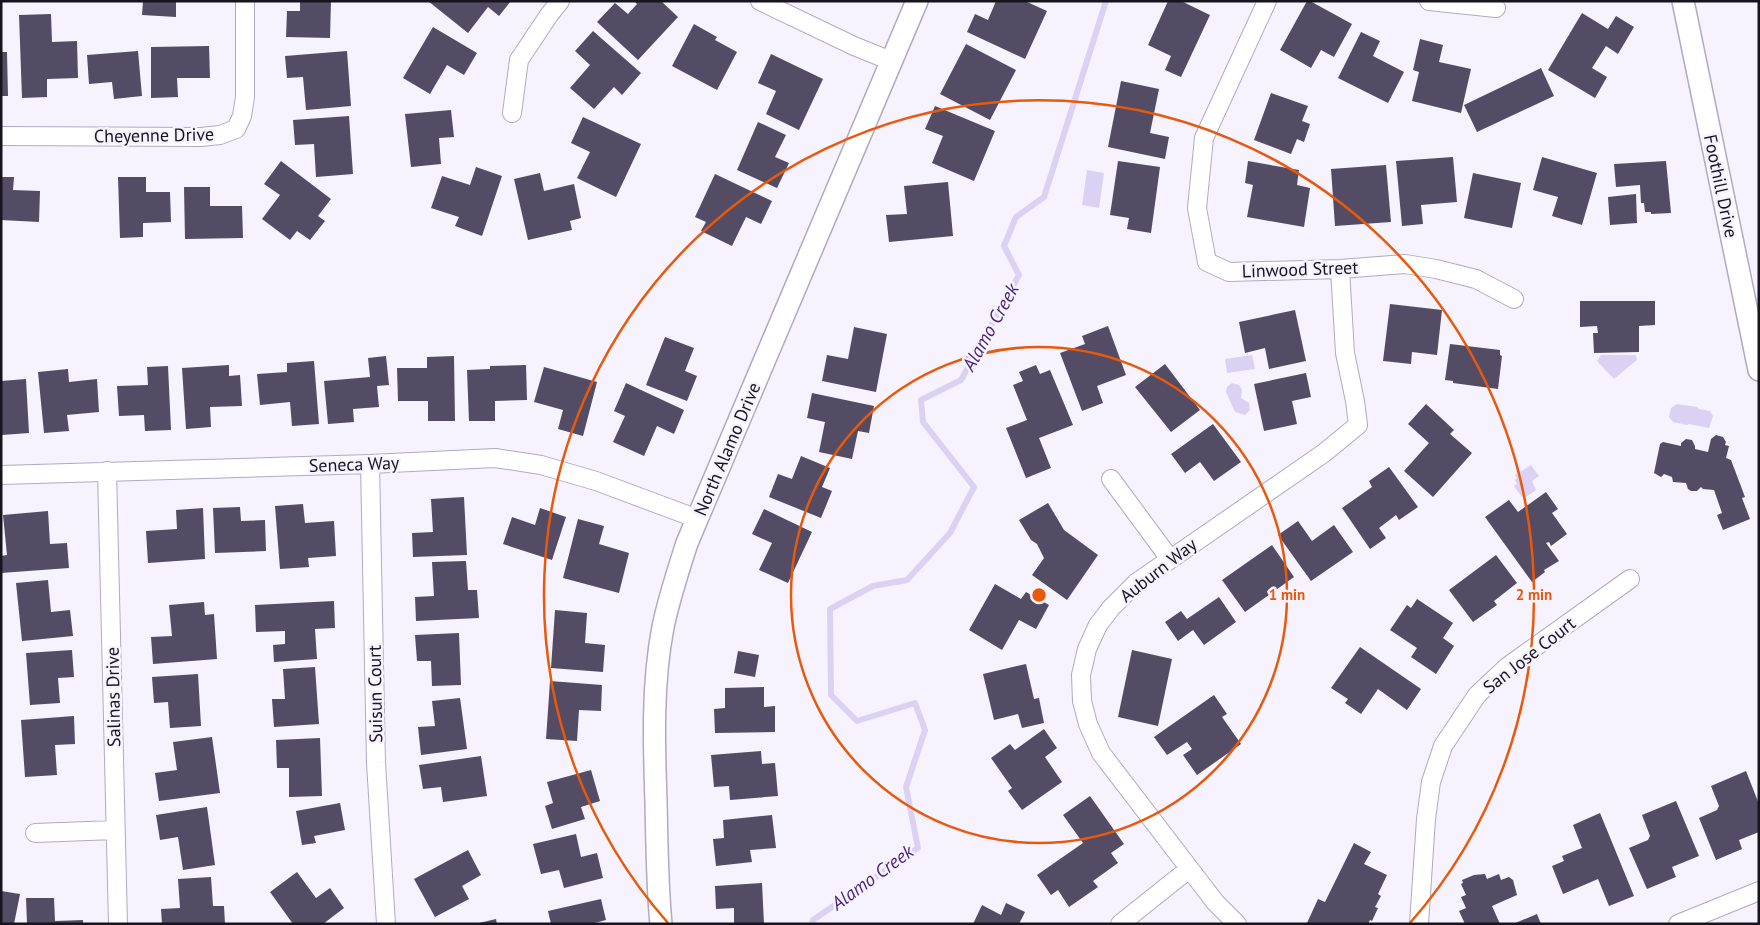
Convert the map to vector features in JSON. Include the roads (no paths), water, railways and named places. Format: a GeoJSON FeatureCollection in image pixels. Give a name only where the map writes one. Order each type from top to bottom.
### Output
{"type":"FeatureCollection","features":[{"type":"Feature","properties":{"kind":"street","name":"Cheyenne Drive"},"geometry":{"type":"LineString","coordinates":[[1,136],[201,137],[220,135],[236,129],[242,116],[245,97],[245,1]]}},
{"type":"Feature","properties":{"kind":"street"},"geometry":{"type":"LineString","coordinates":[[512,113],[519,60],[549,14],[560,1]]}},
{"type":"Feature","properties":{"kind":"street"},"geometry":{"type":"LineString","coordinates":[[760,1],[854,46],[891,61]]}},
{"type":"Feature","properties":{"kind":"street","name":"North Alamo Drive"},"geometry":{"type":"LineString","coordinates":[[661,924],[658,893],[654,761],[655,693],[663,628],[669,602],[687,543],[917,1]]}},
{"type":"Feature","properties":{"kind":"street","name":"Linwood Street"},"geometry":{"type":"LineString","coordinates":[[1267,1],[1204,138],[1197,208],[1207,262],[1229,272],[1404,264],[1436,269],[1476,279],[1514,299]]}},
{"type":"Feature","properties":{"kind":"street"},"geometry":{"type":"LineString","coordinates":[[1429,1],[1496,8]]}},
{"type":"Feature","properties":{"kind":"street","name":"Foothill Drive"},"geometry":{"type":"LineString","coordinates":[[1683,1],[1759,370]]}},
{"type":"Feature","properties":{"kind":"street","name":"Auburn Way"},"geometry":{"type":"LineString","coordinates":[[1237,924],[1215,902],[1101,753],[1088,724],[1082,702],[1081,676],[1087,649],[1098,625],[1111,608],[1136,583],[1324,453],[1358,426],[1345,353],[1340,268]]}},
{"type":"Feature","properties":{"kind":"street","name":"Seneca Way"},"geometry":{"type":"LineString","coordinates":[[1,475],[370,464],[495,458],[541,465],[596,481],[698,519]]}},
{"type":"Feature","properties":{"kind":"street","name":"Suisun Court"},"geometry":{"type":"LineString","coordinates":[[370,464],[376,763],[386,924]]}},
{"type":"Feature","properties":{"kind":"street","name":"Salinas Drive"},"geometry":{"type":"LineString","coordinates":[[107,471],[118,924]]}},
{"type":"Feature","properties":{"kind":"street"},"geometry":{"type":"LineString","coordinates":[[1111,479],[1170,559]]}},
{"type":"Feature","properties":{"kind":"street","name":"San Jose Court"},"geometry":{"type":"LineString","coordinates":[[1419,924],[1428,800],[1431,782],[1443,746],[1477,695],[1507,668],[1630,579]]}},
{"type":"Feature","properties":{"kind":"street"},"geometry":{"type":"LineString","coordinates":[[35,833],[115,830]]}},
{"type":"Feature","properties":{"kind":"street"},"geometry":{"type":"LineString","coordinates":[[1120,924],[1189,869]]}},
{"type":"Feature","properties":{"kind":"street"},"geometry":{"type":"LineString","coordinates":[[1678,924],[1705,919],[1759,891]]}},
{"type":"Feature","properties":{"kind":"waterway","name":"Alamo Creek"},"geometry":{"type":"LineString","coordinates":[[812,924],[813,920],[918,848],[906,787],[925,730],[915,703],[857,721],[831,695],[830,609],[873,586],[907,580],[950,533],[974,487],[923,422],[921,400],[961,380],[1019,275],[1004,246],[1016,217],[1044,197],[1106,1]]}}]}
